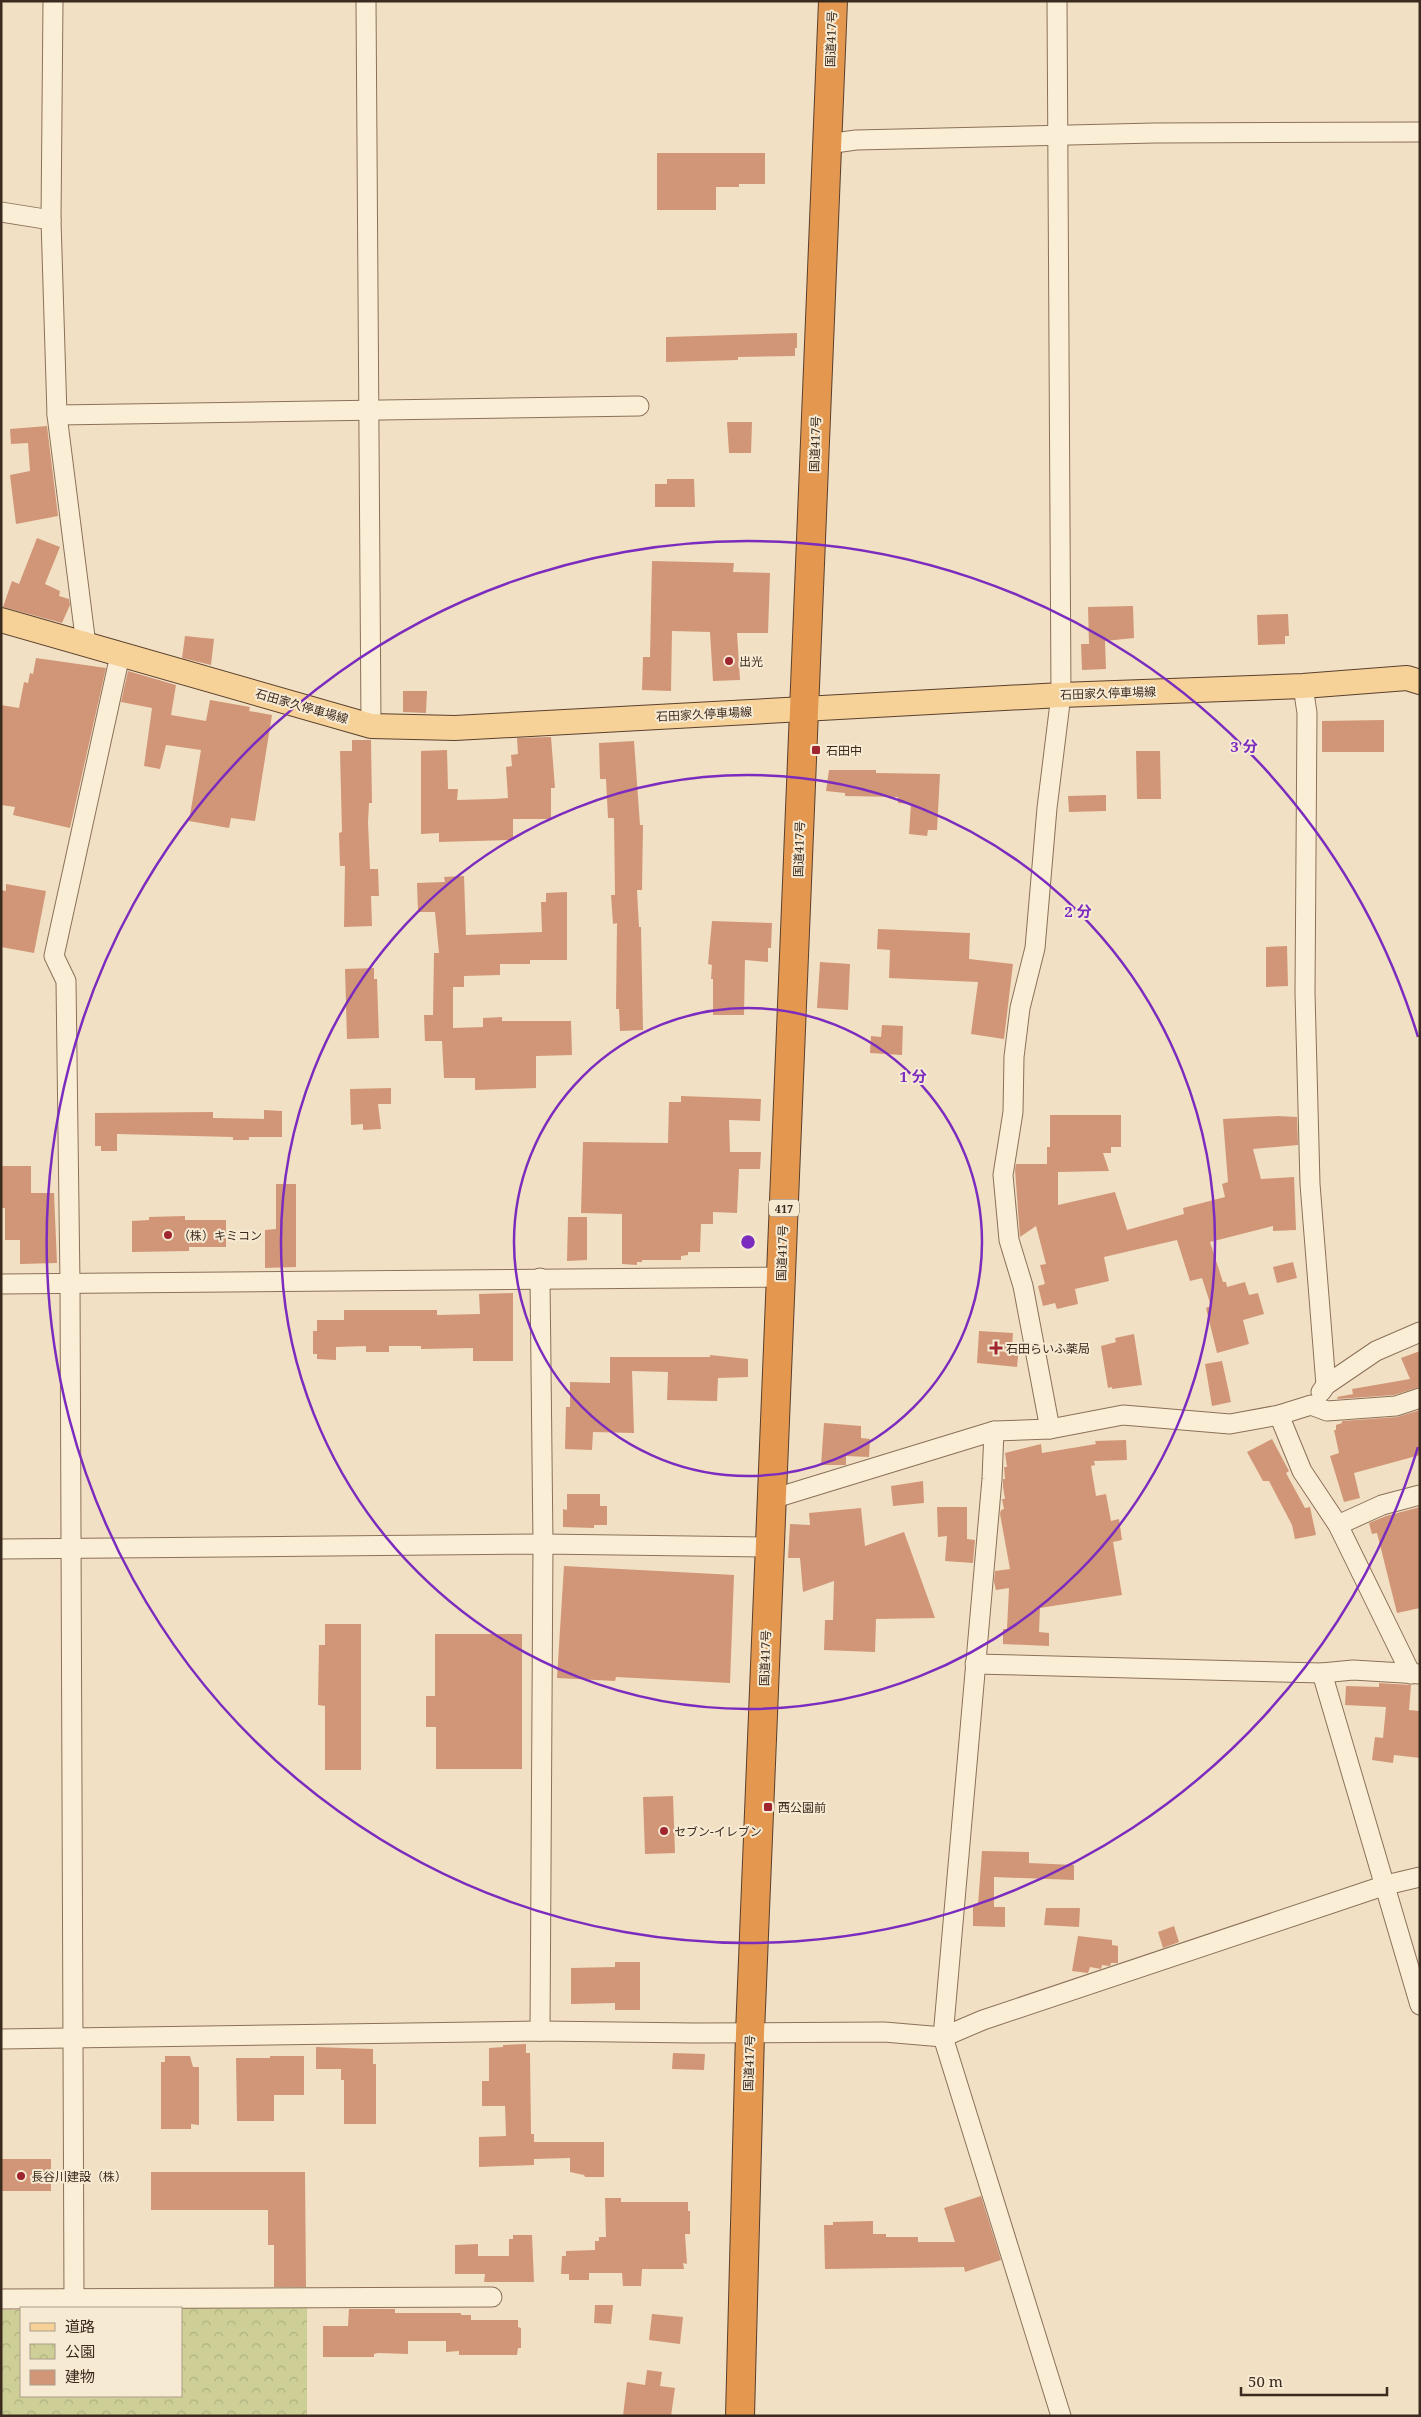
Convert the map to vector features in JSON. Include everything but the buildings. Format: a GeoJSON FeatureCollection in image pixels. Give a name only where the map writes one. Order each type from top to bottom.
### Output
{"type":"FeatureCollection","features":[{"type":"Feature","properties":{"kind":"highway","name":"国道417号"},"geometry":{"type":"LineString","coordinates":[[740,2416],[750,2032],[806,708],[833,1]]}},
{"type":"Feature","properties":{"kind":"main road","name":"石田家久停車場線"},"geometry":{"type":"LineString","coordinates":[[1,620],[371,726],[456,728],[1061,694],[1304,686],[1407,678],[1420,682]]}},
{"type":"Feature","properties":{"kind":"street"},"geometry":{"type":"LineString","coordinates":[[53,1],[51,220],[57,415],[86,645]]}},
{"type":"Feature","properties":{"kind":"street"},"geometry":{"type":"LineString","coordinates":[[366,1],[371,726]]}},
{"type":"Feature","properties":{"kind":"street"},"geometry":{"type":"LineString","coordinates":[[1050,1429],[1023,1286],[1009,1240],[1003,1175],[1013,1112],[1014,1057],[1020,1008],[1035,948],[1047,808],[1061,694],[1056,136],[1057,1]]}},
{"type":"Feature","properties":{"kind":"street"},"geometry":{"type":"LineString","coordinates":[[827,144],[856,140],[1155,133],[1420,132]]}},
{"type":"Feature","properties":{"kind":"street"},"geometry":{"type":"LineString","coordinates":[[1,212],[51,220]]}},
{"type":"Feature","properties":{"kind":"street"},"geometry":{"type":"LineString","coordinates":[[57,415],[639,406]]}},
{"type":"Feature","properties":{"kind":"street"},"geometry":{"type":"LineString","coordinates":[[74,2298],[72,1548],[66,981],[54,956],[120,655]]}},
{"type":"Feature","properties":{"kind":"street"},"geometry":{"type":"LineString","coordinates":[[1304,686],[1307,712],[1305,993],[1310,1184],[1326,1385]]}},
{"type":"Feature","properties":{"kind":"street"},"geometry":{"type":"LineString","coordinates":[[1,1284],[781,1277]]}},
{"type":"Feature","properties":{"kind":"street"},"geometry":{"type":"LineString","coordinates":[[540,1278],[543,1544],[540,2031]]}},
{"type":"Feature","properties":{"kind":"street"},"geometry":{"type":"LineString","coordinates":[[772,1499],[994,1431],[1050,1429],[1123,1415],[1230,1424],[1279,1415],[1311,1405],[1326,1385],[1376,1351],[1420,1332]]}},
{"type":"Feature","properties":{"kind":"street"},"geometry":{"type":"LineString","coordinates":[[1311,1405],[1327,1411],[1396,1406],[1420,1398]]}},
{"type":"Feature","properties":{"kind":"street"},"geometry":{"type":"LineString","coordinates":[[1279,1415],[1302,1471],[1338,1525],[1416,1674]]}},
{"type":"Feature","properties":{"kind":"street"},"geometry":{"type":"LineString","coordinates":[[994,1431],[992,1479],[943,2037],[1061,2416]]}},
{"type":"Feature","properties":{"kind":"street"},"geometry":{"type":"LineString","coordinates":[[1338,1525],[1382,1505],[1420,1495]]}},
{"type":"Feature","properties":{"kind":"street"},"geometry":{"type":"LineString","coordinates":[[1,1548],[543,1544],[770,1547]]}},
{"type":"Feature","properties":{"kind":"street"},"geometry":{"type":"LineString","coordinates":[[975,1664],[1322,1673],[1353,1670],[1416,1674]]}},
{"type":"Feature","properties":{"kind":"street"},"geometry":{"type":"LineString","coordinates":[[1322,1673],[1420,2005]]}},
{"type":"Feature","properties":{"kind":"street"},"geometry":{"type":"LineString","coordinates":[[1,2039],[540,2031],[884,2032],[943,2037],[983,2020],[1386,1885],[1420,1877]]}},
{"type":"Feature","properties":{"kind":"street"},"geometry":{"type":"LineString","coordinates":[[1,2299],[492,2297]]}},
{"type":"Feature","properties":{"kind":"green space"},"geometry":{"type":"Polygon","coordinates":[[[307,2307],[307,2416],[1,2416],[1,2310],[20,2310],[20,2397],[182,2397],[182,2308],[307,2307]]]}},
{"type":"Feature","properties":{"kind":"place","name":"出光"},"geometry":{"type":"Point","coordinates":[729,661]}},
{"type":"Feature","properties":{"kind":"place","name":"石田中"},"geometry":{"type":"Point","coordinates":[816,750]}},
{"type":"Feature","properties":{"kind":"place","name":"（株）キミコン"},"geometry":{"type":"Point","coordinates":[168,1235]}},
{"type":"Feature","properties":{"kind":"place","name":"石田らいふ薬局"},"geometry":{"type":"Point","coordinates":[996,1348]}},
{"type":"Feature","properties":{"kind":"place","name":"西公園前"},"geometry":{"type":"Point","coordinates":[768,1807]}},
{"type":"Feature","properties":{"kind":"place","name":"セブン-イレブン"},"geometry":{"type":"Point","coordinates":[664,1831]}},
{"type":"Feature","properties":{"kind":"place","name":"長谷川建設（株）"},"geometry":{"type":"Point","coordinates":[21,2176]}}]}
